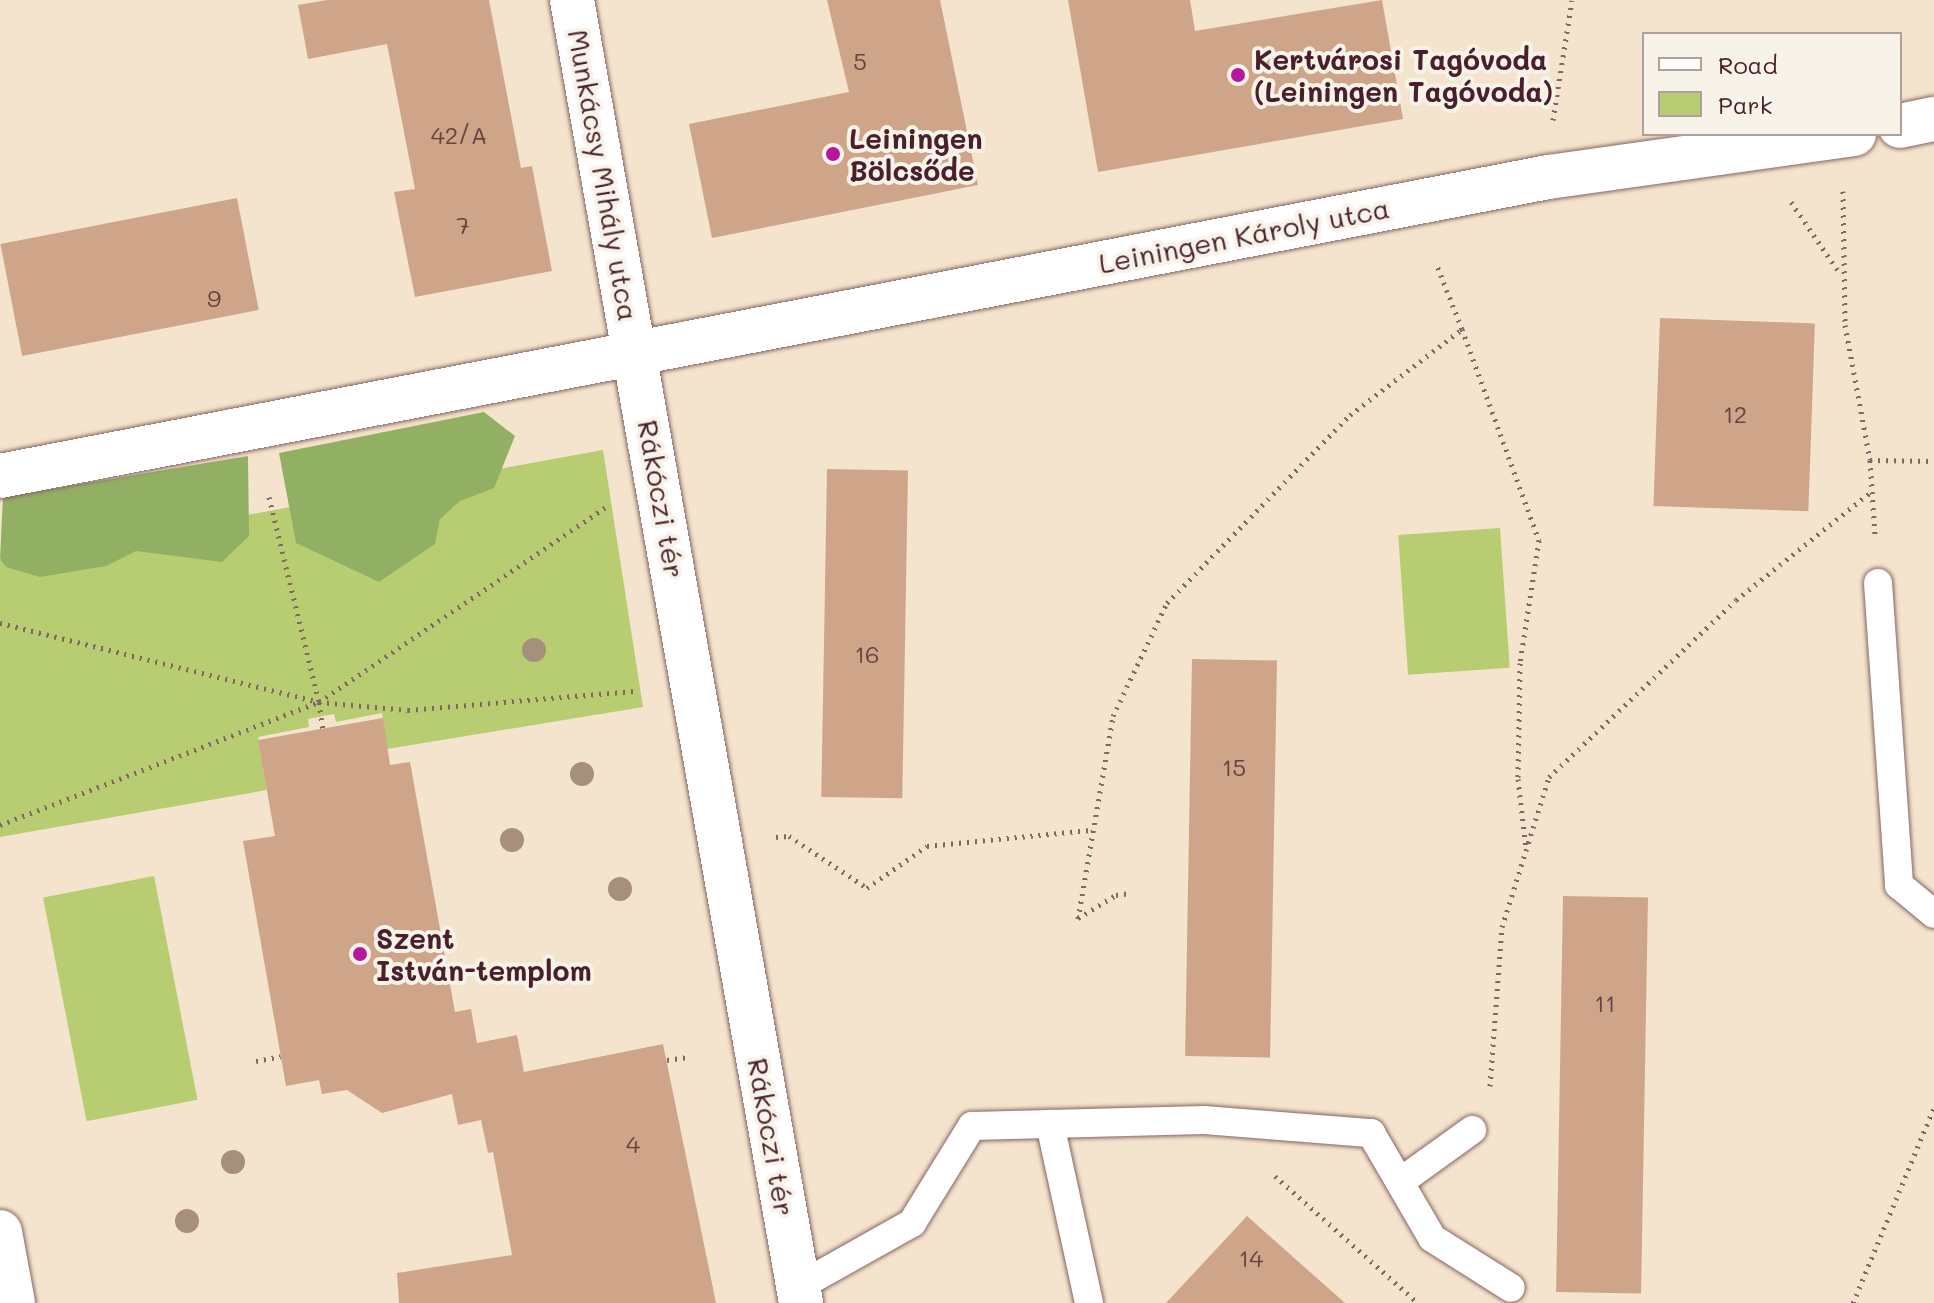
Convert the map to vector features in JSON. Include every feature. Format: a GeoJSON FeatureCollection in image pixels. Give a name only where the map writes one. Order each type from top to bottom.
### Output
{"type":"FeatureCollection","features":[{"type":"Feature","properties":{"kind":"street","name":"Munkácsy Mihály utca"},"geometry":{"type":"LineString","coordinates":[[572,0],[637,350]]}},
{"type":"Feature","properties":{"kind":"street"},"geometry":{"type":"LineString","coordinates":[[1902,126],[1934,119]]}},
{"type":"Feature","properties":{"kind":"street","name":"Leiningen Károly utca"},"geometry":{"type":"LineString","coordinates":[[637,350],[1549,177],[1840,136]]}},
{"type":"Feature","properties":{"kind":"street"},"geometry":{"type":"LineString","coordinates":[[0,476],[637,350]]}},
{"type":"Feature","properties":{"kind":"street","name":"Rákóczi tér"},"geometry":{"type":"LineString","coordinates":[[637,350],[799,1295]]}},
{"type":"Feature","properties":{"kind":"street"},"geometry":{"type":"LineString","coordinates":[[0,1232],[13,1303]]}},
{"type":"Feature","properties":{"kind":"lane"},"geometry":{"type":"LineString","coordinates":[[1878,583],[1899,885],[1934,914]]}},
{"type":"Feature","properties":{"kind":"lane"},"geometry":{"type":"LineString","coordinates":[[799,1295],[912,1223],[972,1126],[1204,1120],[1371,1133],[1432,1238],[1511,1288]]}},
{"type":"Feature","properties":{"kind":"lane"},"geometry":{"type":"LineString","coordinates":[[1050,1124],[1089,1303]]}},
{"type":"Feature","properties":{"kind":"lane"},"geometry":{"type":"LineString","coordinates":[[1400,1182],[1472,1130]]}},
{"type":"Feature","properties":{"kind":"path"},"geometry":{"type":"LineString","coordinates":[[1549,177],[1572,0]]}},
{"type":"Feature","properties":{"kind":"path"},"geometry":{"type":"LineString","coordinates":[[1843,190],[1845,325],[1870,460],[1878,583]]}},
{"type":"Feature","properties":{"kind":"path"},"geometry":{"type":"LineString","coordinates":[[1791,202],[1842,276]]}},
{"type":"Feature","properties":{"kind":"path"},"geometry":{"type":"LineString","coordinates":[[1436,263],[1539,540],[1520,663],[1518,779],[1526,850]]}},
{"type":"Feature","properties":{"kind":"path"},"geometry":{"type":"LineString","coordinates":[[1131,893],[1116,895],[1078,919],[1090,830],[1113,716],[1167,603],[1350,415],[1462,329]]}},
{"type":"Feature","properties":{"kind":"path"},"geometry":{"type":"LineString","coordinates":[[1870,460],[1934,461]]}},
{"type":"Feature","properties":{"kind":"path"},"geometry":{"type":"LineString","coordinates":[[1472,1130],[1488,1127],[1502,927],[1549,777],[1736,600],[1872,491]]}},
{"type":"Feature","properties":{"kind":"path"},"geometry":{"type":"LineString","coordinates":[[269,497],[323,729]]}},
{"type":"Feature","properties":{"kind":"path"},"geometry":{"type":"LineString","coordinates":[[0,825],[319,702],[614,501]]}},
{"type":"Feature","properties":{"kind":"path"},"geometry":{"type":"LineString","coordinates":[[0,623],[319,702],[408,710],[642,690]]}},
{"type":"Feature","properties":{"kind":"path"},"geometry":{"type":"LineString","coordinates":[[720,842],[789,836],[867,888],[927,846],[1090,830]]}},
{"type":"Feature","properties":{"kind":"path"},"geometry":{"type":"LineString","coordinates":[[256,1061],[281,1056]]}},
{"type":"Feature","properties":{"kind":"path"},"geometry":{"type":"LineString","coordinates":[[667,1060],[688,1057]]}},
{"type":"Feature","properties":{"kind":"path"},"geometry":{"type":"LineString","coordinates":[[1853,1303],[1934,1107]]}},
{"type":"Feature","properties":{"kind":"path"},"geometry":{"type":"LineString","coordinates":[[1271,1172],[1418,1303]]}},
{"type":"Feature","properties":{"kind":"green space"},"geometry":{"type":"Polygon","coordinates":[[[484,412],[515,436],[494,488],[460,501],[440,519],[435,544],[379,582],[296,543],[279,453],[484,412]]]}},
{"type":"Feature","properties":{"kind":"green space"},"geometry":{"type":"Polygon","coordinates":[[[603,450],[643,707],[387,749],[382,713],[336,722],[334,714],[308,719],[309,727],[258,737],[267,790],[0,837],[0,560],[603,450]]]}},
{"type":"Feature","properties":{"kind":"green space"},"geometry":{"type":"Polygon","coordinates":[[[248,456],[249,536],[222,562],[136,551],[106,566],[40,577],[6,567],[0,559],[3,497],[248,456]]]}},
{"type":"Feature","properties":{"kind":"green space"},"geometry":{"type":"Polygon","coordinates":[[[1500,528],[1510,668],[1408,675],[1398,535],[1500,528]]]}},
{"type":"Feature","properties":{"kind":"green space"},"geometry":{"type":"Polygon","coordinates":[[[154,876],[198,1100],[87,1121],[43,898],[154,876]]]}},
{"type":"Feature","properties":{"kind":"building"},"geometry":{"type":"Polygon","coordinates":[[[327,0],[489,0],[521,168],[532,166],[552,271],[415,297],[394,192],[415,189],[387,44],[308,59],[298,5],[327,0]]]}},
{"type":"Feature","properties":{"kind":"building","name":"Leiningen Bölcsőde"},"geometry":{"type":"Polygon","coordinates":[[[827,0],[940,0],[978,185],[712,238],[689,124],[849,92],[827,0]]]}},
{"type":"Feature","properties":{"kind":"building","name":"Kertvárosi Tagóvoda (Leiningen Tagóvoda)"},"geometry":{"type":"Polygon","coordinates":[[[1068,0],[1190,0],[1195,31],[1382,0],[1403,119],[1098,172],[1068,0]]]}},
{"type":"Feature","properties":{"kind":"building"},"geometry":{"type":"Polygon","coordinates":[[[237,198],[259,310],[22,356],[0,244],[237,198]]]}},
{"type":"Feature","properties":{"kind":"building"},"geometry":{"type":"Polygon","coordinates":[[[1660,318],[1815,323],[1808,511],[1653,506],[1660,318]]]}},
{"type":"Feature","properties":{"kind":"building"},"geometry":{"type":"Polygon","coordinates":[[[827,469],[908,470],[902,798],[821,797],[827,469]]]}},
{"type":"Feature","properties":{"kind":"building"},"geometry":{"type":"Polygon","coordinates":[[[1192,659],[1277,660],[1270,1057],[1185,1056],[1192,659]]]}},
{"type":"Feature","properties":{"kind":"building"},"geometry":{"type":"Polygon","coordinates":[[[383,718],[390,765],[410,762],[455,1012],[471,1009],[477,1043],[517,1035],[524,1072],[663,1044],[716,1303],[399,1303],[397,1273],[512,1255],[493,1152],[488,1153],[481,1120],[458,1125],[452,1094],[382,1113],[347,1090],[322,1094],[319,1080],[286,1086],[243,841],[275,836],[258,740],[383,718]]]}},
{"type":"Feature","properties":{"kind":"building"},"geometry":{"type":"Polygon","coordinates":[[[1563,896],[1648,897],[1641,1293],[1556,1292],[1563,896]]]}},
{"type":"Feature","properties":{"kind":"building"},"geometry":{"type":"Polygon","coordinates":[[[1247,1216],[1345,1303],[1166,1303],[1247,1216]]]}},
{"type":"Feature","properties":{"kind":"place","name":"Kertvárosi Tagóvoda (Leiningen Tagóvoda)"},"geometry":{"type":"Point","coordinates":[1238,75]}},
{"type":"Feature","properties":{"kind":"place","name":"Leiningen Bölcsőde"},"geometry":{"type":"Point","coordinates":[833,154]}},
{"type":"Feature","properties":{"kind":"place","name":"Szent István-templom"},"geometry":{"type":"Point","coordinates":[360,954]}}]}
